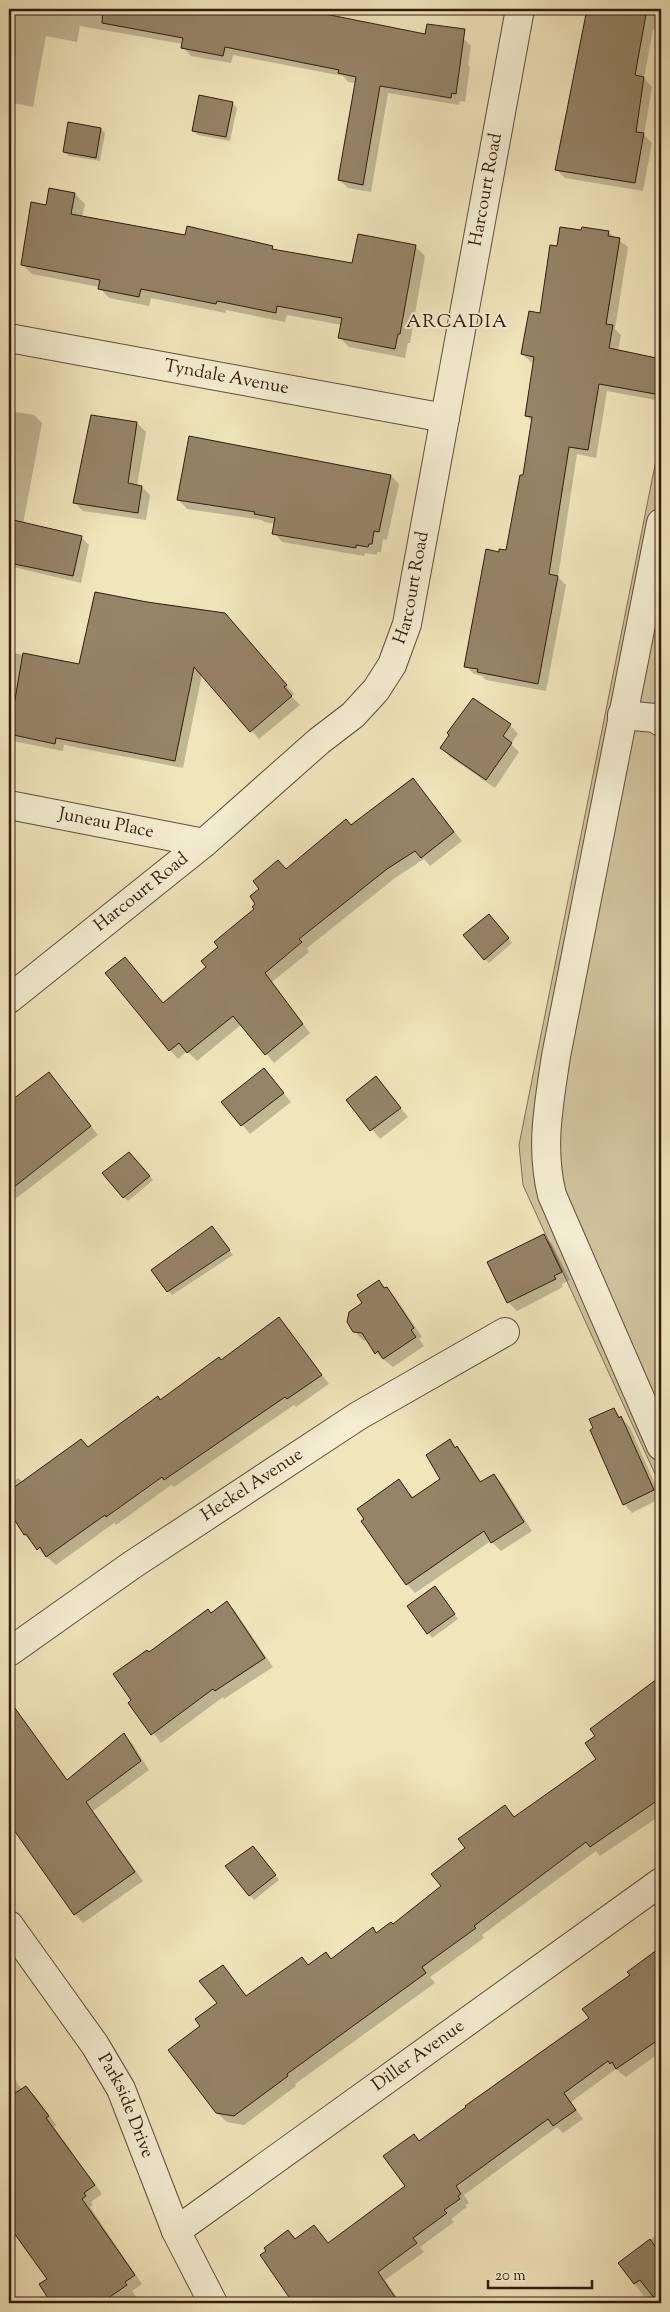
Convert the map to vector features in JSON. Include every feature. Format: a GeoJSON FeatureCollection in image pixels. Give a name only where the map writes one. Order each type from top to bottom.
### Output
{"type":"FeatureCollection","features":[{"type":"Feature","properties":{"kind":"street","name":"Harcourt Road"},"geometry":{"type":"LineString","coordinates":[[9,999],[204,843],[319,741],[353,715],[376,690],[392,665],[408,624],[520,9]]}},
{"type":"Feature","properties":{"kind":"street","name":"Tyndale Avenue"},"geometry":{"type":"LineString","coordinates":[[9,338],[445,418]]}},
{"type":"Feature","properties":{"kind":"street"},"geometry":{"type":"LineString","coordinates":[[661,523],[556,1056],[544,1142],[546,1171],[552,1195],[661,1446]]}},
{"type":"Feature","properties":{"kind":"street"},"geometry":{"type":"LineString","coordinates":[[622,715],[655,718],[661,722]]}},
{"type":"Feature","properties":{"kind":"street","name":"Juneau Place"},"geometry":{"type":"LineString","coordinates":[[9,805],[204,843]]}},
{"type":"Feature","properties":{"kind":"street","name":"Heckel Avenue"},"geometry":{"type":"LineString","coordinates":[[9,1652],[132,1565],[358,1416],[505,1332]]}},
{"type":"Feature","properties":{"kind":"street","name":"Diller Avenue"},"geometry":{"type":"LineString","coordinates":[[176,2231],[661,1882]]}},
{"type":"Feature","properties":{"kind":"street","name":"Parkside Drive"},"geometry":{"type":"LineString","coordinates":[[9,1925],[95,2045],[120,2089],[176,2231],[213,2303]]}},
{"type":"Feature","properties":{"kind":"shaded area"},"geometry":{"type":"Polygon","coordinates":[[[661,435],[661,1487],[523,1185],[519,1145],[661,435]]]}},
{"type":"Feature","properties":{"kind":"building"},"geometry":{"type":"Polygon","coordinates":[[[103,9],[300,9],[425,34],[427,24],[465,29],[456,94],[452,93],[451,98],[380,86],[363,185],[338,180],[356,77],[338,73],[339,70],[225,47],[223,56],[181,48],[183,38],[102,23],[103,9]]]}},
{"type":"Feature","properties":{"kind":"building"},"geometry":{"type":"Polygon","coordinates":[[[587,9],[647,9],[635,75],[644,77],[636,132],[644,133],[635,183],[555,170],[587,9]]]}},
{"type":"Feature","properties":{"kind":"building"},"geometry":{"type":"Polygon","coordinates":[[[199,95],[233,102],[226,137],[192,131],[199,95]]]}},
{"type":"Feature","properties":{"kind":"building"},"geometry":{"type":"Polygon","coordinates":[[[68,122],[101,128],[96,158],[63,152],[68,122]]]}},
{"type":"Feature","properties":{"kind":"building"},"geometry":{"type":"Polygon","coordinates":[[[49,188],[75,193],[71,214],[185,235],[187,226],[273,246],[272,249],[352,263],[358,234],[416,245],[400,334],[398,334],[395,349],[338,338],[342,318],[277,306],[276,313],[217,301],[216,304],[141,289],[139,297],[98,289],[100,280],[21,265],[31,202],[46,205],[49,188]]]}},
{"type":"Feature","properties":{"kind":"building"},"geometry":{"type":"Polygon","coordinates":[[[560,227],[581,230],[582,227],[609,231],[608,236],[620,238],[606,324],[613,325],[609,348],[661,359],[661,395],[599,384],[588,450],[569,447],[549,574],[558,576],[538,684],[477,672],[478,669],[464,667],[486,549],[499,552],[499,549],[506,550],[520,475],[523,475],[532,417],[525,416],[534,357],[521,354],[529,311],[540,313],[550,245],[557,246],[560,227]]]}},
{"type":"Feature","properties":{"kind":"building"},"geometry":{"type":"Polygon","coordinates":[[[91,415],[137,422],[128,483],[142,486],[138,513],[73,503],[91,415]]]}},
{"type":"Feature","properties":{"kind":"building"},"geometry":{"type":"Polygon","coordinates":[[[189,436],[391,475],[379,532],[374,531],[372,544],[369,544],[368,547],[356,545],[356,548],[272,534],[275,518],[254,514],[255,512],[177,500],[189,436]]]}},
{"type":"Feature","properties":{"kind":"building"},"geometry":{"type":"Polygon","coordinates":[[[9,519],[82,536],[73,576],[9,563],[9,519]]]}},
{"type":"Feature","properties":{"kind":"building"},"geometry":{"type":"Polygon","coordinates":[[[95,592],[147,602],[225,613],[287,685],[284,687],[292,696],[250,732],[194,667],[175,761],[56,738],[55,744],[9,734],[23,653],[79,664],[95,592]]]}},
{"type":"Feature","properties":{"kind":"building"},"geometry":{"type":"Polygon","coordinates":[[[473,698],[511,724],[503,736],[512,743],[486,780],[440,748],[449,735],[447,733],[473,698]]]}},
{"type":"Feature","properties":{"kind":"building"},"geometry":{"type":"Polygon","coordinates":[[[413,778],[454,832],[421,858],[415,851],[387,869],[299,939],[302,942],[265,973],[303,1024],[265,1055],[233,1016],[187,1053],[179,1043],[169,1051],[105,973],[125,957],[163,1003],[206,967],[201,961],[218,947],[214,942],[254,909],[252,907],[255,904],[250,896],[259,889],[253,881],[278,860],[286,869],[346,819],[351,825],[413,778]]]}},
{"type":"Feature","properties":{"kind":"building"},"geometry":{"type":"Polygon","coordinates":[[[489,914],[509,938],[484,960],[463,935],[489,914]]]}},
{"type":"Feature","properties":{"kind":"building"},"geometry":{"type":"Polygon","coordinates":[[[264,1068],[284,1093],[241,1126],[221,1102],[264,1068]]]}},
{"type":"Feature","properties":{"kind":"building"},"geometry":{"type":"Polygon","coordinates":[[[49,1072],[91,1126],[9,1191],[9,1102],[49,1072]]]}},
{"type":"Feature","properties":{"kind":"building"},"geometry":{"type":"Polygon","coordinates":[[[376,1076],[401,1108],[370,1131],[346,1100],[376,1076]]]}},
{"type":"Feature","properties":{"kind":"building"},"geometry":{"type":"Polygon","coordinates":[[[129,1152],[150,1176],[123,1198],[102,1173],[129,1152]]]}},
{"type":"Feature","properties":{"kind":"building"},"geometry":{"type":"Polygon","coordinates":[[[212,1226],[230,1250],[167,1292],[151,1270],[212,1226]]]}},
{"type":"Feature","properties":{"kind":"building"},"geometry":{"type":"Polygon","coordinates":[[[544,1234],[562,1272],[554,1276],[556,1279],[507,1303],[487,1262],[544,1234]]]}},
{"type":"Feature","properties":{"kind":"building"},"geometry":{"type":"Polygon","coordinates":[[[379,1280],[384,1288],[387,1287],[414,1328],[411,1330],[416,1337],[383,1359],[378,1351],[375,1354],[362,1333],[353,1332],[347,1322],[349,1312],[362,1303],[357,1295],[379,1280]]]}},
{"type":"Feature","properties":{"kind":"building"},"geometry":{"type":"Polygon","coordinates":[[[279,1317],[322,1375],[287,1399],[285,1397],[164,1480],[162,1477],[46,1557],[40,1547],[37,1550],[26,1534],[24,1535],[9,1511],[9,1491],[81,1439],[88,1447],[158,1396],[160,1400],[219,1357],[221,1360],[279,1317]]]}},
{"type":"Feature","properties":{"kind":"building"},"geometry":{"type":"Polygon","coordinates":[[[614,1408],[619,1418],[621,1416],[654,1490],[623,1505],[590,1430],[593,1428],[589,1419],[614,1408]]]}},
{"type":"Feature","properties":{"kind":"building"},"geometry":{"type":"Polygon","coordinates":[[[450,1439],[455,1448],[457,1446],[480,1482],[494,1474],[524,1522],[491,1543],[484,1531],[406,1585],[361,1521],[364,1519],[357,1509],[399,1479],[412,1498],[440,1479],[426,1455],[450,1439]]]}},
{"type":"Feature","properties":{"kind":"building"},"geometry":{"type":"Polygon","coordinates":[[[435,1586],[455,1614],[427,1634],[407,1606],[435,1586]]]}},
{"type":"Feature","properties":{"kind":"building"},"geometry":{"type":"Polygon","coordinates":[[[227,1601],[265,1658],[215,1691],[213,1689],[151,1735],[128,1703],[131,1700],[113,1674],[147,1650],[149,1652],[208,1609],[211,1613],[227,1601]]]}},
{"type":"Feature","properties":{"kind":"building"},"geometry":{"type":"Polygon","coordinates":[[[661,1676],[661,1798],[590,1847],[586,1842],[474,1926],[476,1928],[422,1967],[426,1973],[287,2074],[288,2076],[234,2116],[216,2113],[168,2050],[200,2026],[195,2019],[217,2003],[199,1981],[223,1965],[246,1996],[302,1957],[308,1965],[326,1952],[331,1959],[373,1927],[376,1933],[391,1922],[393,1924],[441,1886],[431,1874],[465,1848],[458,1839],[505,1805],[514,1817],[596,1759],[585,1743],[595,1736],[590,1729],[661,1676]]]}},
{"type":"Feature","properties":{"kind":"building"},"geometry":{"type":"Polygon","coordinates":[[[9,1700],[67,1780],[124,1733],[141,1761],[86,1802],[135,1872],[74,1915],[9,1823],[9,1700]]]}},
{"type":"Feature","properties":{"kind":"building"},"geometry":{"type":"Polygon","coordinates":[[[253,1846],[276,1875],[249,1896],[225,1866],[253,1846]]]}},
{"type":"Feature","properties":{"kind":"building"},"geometry":{"type":"Polygon","coordinates":[[[661,1947],[661,2038],[616,2069],[612,2062],[610,2064],[608,2061],[564,2093],[576,2110],[553,2126],[548,2119],[456,2186],[461,2194],[458,2196],[460,2199],[444,2210],[447,2213],[413,2238],[417,2243],[378,2272],[399,2303],[293,2303],[260,2255],[266,2251],[264,2248],[288,2230],[295,2239],[314,2225],[328,2243],[405,2186],[383,2156],[414,2134],[419,2141],[589,2018],[582,2009],[630,1975],[627,1972],[661,1947]]]}},
{"type":"Feature","properties":{"kind":"building"},"geometry":{"type":"Polygon","coordinates":[[[26,2086],[49,2116],[46,2118],[95,2185],[84,2193],[86,2196],[82,2199],[135,2275],[125,2282],[127,2285],[101,2303],[51,2303],[39,2284],[47,2279],[9,2226],[9,2097],[26,2086]]]}},
{"type":"Feature","properties":{"kind":"building"},"geometry":{"type":"Polygon","coordinates":[[[650,2239],[661,2255],[661,2303],[658,2303],[640,2280],[634,2284],[618,2263],[650,2239]]]}},
{"type":"Feature","properties":{"kind":"district","name":"ARCADIA"},"geometry":{"type":"Point","coordinates":[457,322]}}]}
